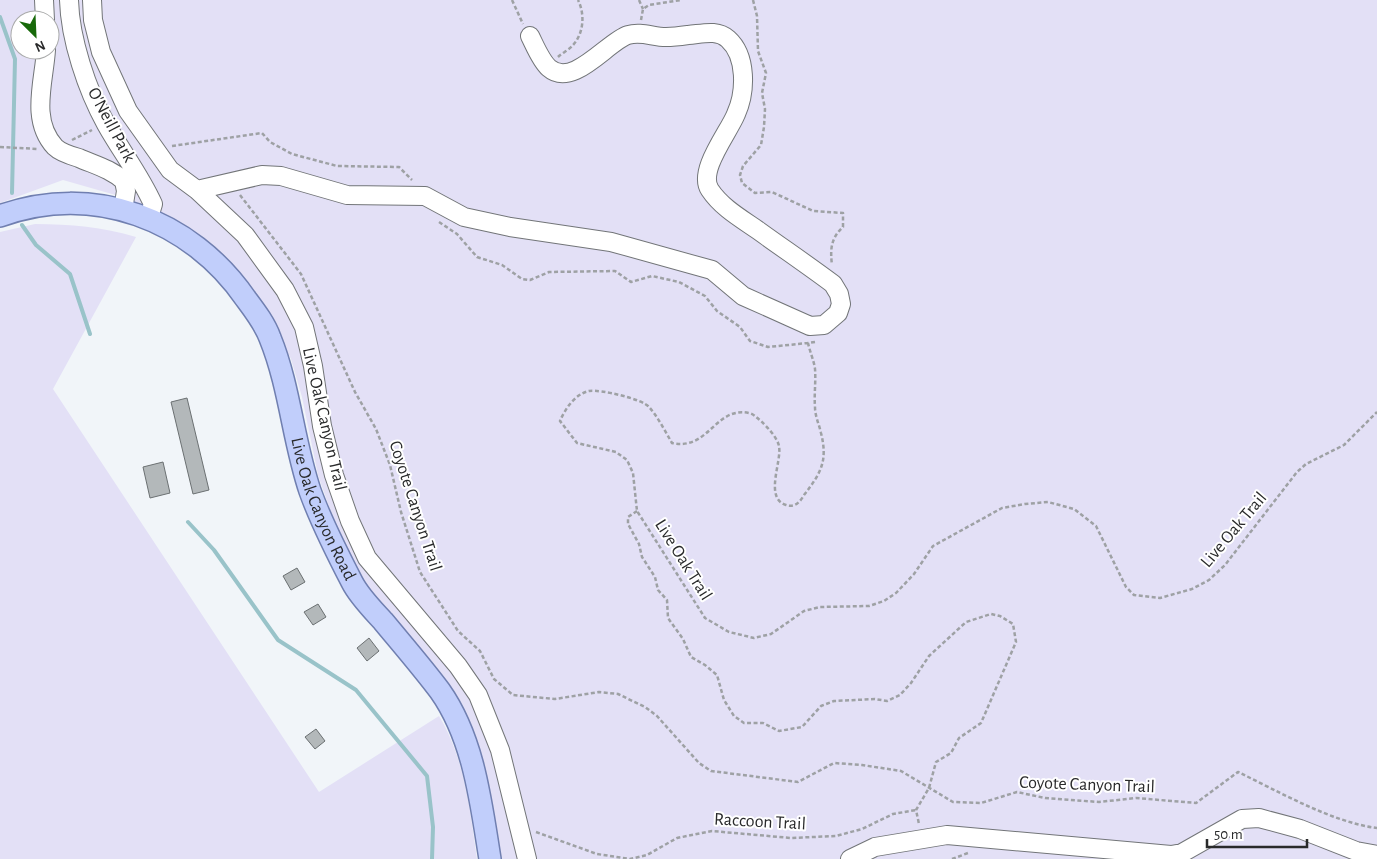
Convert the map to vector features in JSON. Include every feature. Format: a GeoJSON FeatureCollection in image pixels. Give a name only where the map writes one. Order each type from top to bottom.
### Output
{"type":"FeatureCollection","features":[{"type":"Feature","properties":{"kind":"main road","name":"Live Oak Canyon Road"},"geometry":{"type":"LineString","coordinates":[[0,216],[21,208],[57,203],[116,209],[149,217],[188,241],[219,264],[235,282],[270,335],[286,385],[310,491],[353,584],[439,690],[457,720],[474,775],[490,859]]}},
{"type":"Feature","properties":{"kind":"street","name":"O'Neill Park"},"geometry":{"type":"LineString","coordinates":[[69,0],[70,19],[88,85],[106,123],[153,204],[149,217]]}},
{"type":"Feature","properties":{"kind":"street","name":"Live Oak Canyon Trail"},"geometry":{"type":"LineString","coordinates":[[92,0],[93,20],[101,52],[128,111],[170,170],[197,190],[245,235],[285,290],[304,327],[313,366],[322,426],[334,475],[350,521],[367,558],[458,666],[478,695],[500,750],[527,859]]}},
{"type":"Feature","properties":{"kind":"street"},"geometry":{"type":"LineString","coordinates":[[197,190],[262,175],[282,176],[347,195],[425,196],[464,217],[510,227],[611,242],[712,270],[743,296],[800,323],[816,327],[824,325],[838,313],[841,304],[839,294],[833,284],[726,208],[708,188],[707,172],[737,113],[740,97],[742,66],[738,50],[727,38],[713,32],[664,37],[638,33],[626,35],[613,43],[588,64],[576,70],[555,72],[548,68],[530,36]]}},
{"type":"Feature","properties":{"kind":"street","name":"O'Neill Park"},"geometry":{"type":"LineString","coordinates":[[45,60],[40,118],[46,133],[56,148],[112,172],[124,180],[126,191],[116,209]]}},
{"type":"Feature","properties":{"kind":"street"},"geometry":{"type":"LineString","coordinates":[[112,172],[129,160]]}},
{"type":"Feature","properties":{"kind":"street"},"geometry":{"type":"LineString","coordinates":[[850,859],[875,847],[947,835],[1171,855],[1182,853],[1242,819],[1259,818],[1300,828],[1356,851],[1377,855]]}},
{"type":"Feature","properties":{"kind":"path"},"geometry":{"type":"LineString","coordinates":[[512,0],[530,36]]}},
{"type":"Feature","properties":{"kind":"path"},"geometry":{"type":"LineString","coordinates":[[548,68],[574,44],[582,27],[582,8],[578,0]]}},
{"type":"Feature","properties":{"kind":"path"},"geometry":{"type":"LineString","coordinates":[[638,33],[642,9],[639,0]]}},
{"type":"Feature","properties":{"kind":"path"},"geometry":{"type":"LineString","coordinates":[[642,9],[648,5],[681,0]]}},
{"type":"Feature","properties":{"kind":"path"},"geometry":{"type":"LineString","coordinates":[[753,0],[757,16],[758,51],[766,73],[762,94],[765,109],[764,127],[761,145],[743,166],[740,175],[742,183],[755,193],[772,192],[813,210],[843,213],[844,227],[836,234],[830,248],[832,265],[837,271]]}},
{"type":"Feature","properties":{"kind":"path","name":"Coyote Canyon Trail"},"geometry":{"type":"LineString","coordinates":[[234,180],[238,192],[301,274],[354,392],[376,429],[390,465],[401,512],[420,572],[458,631],[480,651],[494,679],[513,695],[555,699],[599,692],[618,694],[645,707],[657,716],[700,763],[711,771],[798,782],[834,763],[862,764],[900,771],[953,802],[981,803],[1017,792],[1045,798],[1090,801],[1136,798],[1196,803],[1238,772],[1314,807],[1363,826],[1377,828]]}},
{"type":"Feature","properties":{"kind":"path","name":"Live Oak Trail"},"geometry":{"type":"LineString","coordinates":[[824,325],[814,342],[808,343],[815,368],[815,409],[825,450],[821,470],[799,502],[792,506],[784,505],[778,499],[775,490],[779,445],[768,428],[751,413],[738,412],[722,418],[705,436],[695,442],[683,445],[672,443],[648,406],[639,400],[589,391],[575,398],[564,410],[560,421],[578,443],[616,452],[627,460],[632,473],[637,511],[705,618],[729,632],[754,638],[771,634],[804,611],[820,607],[868,606],[884,601],[896,593],[914,574],[933,546],[1002,508],[1025,504],[1048,502],[1074,509],[1096,526],[1126,586],[1134,595],[1160,598],[1192,589],[1209,580],[1225,565],[1297,472],[1306,464],[1344,445],[1377,412]]}},
{"type":"Feature","properties":{"kind":"path"},"geometry":{"type":"LineString","coordinates":[[637,511],[628,517],[628,524],[639,544],[642,556],[655,577],[658,590],[667,600],[668,618],[683,639],[691,657],[717,675],[724,700],[734,716],[744,723],[763,723],[779,731],[802,727],[821,706],[834,701],[875,699],[887,701],[906,689],[929,656],[966,622],[991,614],[1000,616],[1013,624],[1016,642],[1006,661],[1002,678],[981,723],[959,738],[951,753],[936,762],[929,788],[916,810],[921,839]]}},
{"type":"Feature","properties":{"kind":"path","name":"Raccoon Trail"},"geometry":{"type":"LineString","coordinates":[[518,825],[597,854],[630,859],[647,855],[677,838],[712,831],[765,834],[791,838],[836,836],[862,829],[893,814],[916,810]]}},
{"type":"Feature","properties":{"kind":"shaded area"},"geometry":{"type":"Polygon","coordinates":[[[0,0],[1377,0],[1377,859],[502,859],[477,752],[363,588],[334,521],[318,475],[302,397],[291,359],[271,318],[244,279],[218,252],[179,224],[126,198],[63,180],[0,203],[0,0]]]}},
{"type":"Feature","properties":{"kind":"shaded area"},"geometry":{"type":"Polygon","coordinates":[[[35,224],[86,227],[136,237],[53,389],[319,792],[439,716],[448,732],[461,767],[469,804],[477,859],[0,859],[0,232],[35,224]]]}},
{"type":"Feature","properties":{"kind":"building"},"geometry":{"type":"Polygon","coordinates":[[[187,398],[209,490],[193,494],[171,402],[187,398]]]}},
{"type":"Feature","properties":{"kind":"building"},"geometry":{"type":"Polygon","coordinates":[[[163,462],[170,493],[150,498],[143,467],[163,462]]]}},
{"type":"Feature","properties":{"kind":"building"},"geometry":{"type":"Polygon","coordinates":[[[297,568],[305,582],[291,590],[283,576],[297,568]]]}},
{"type":"Feature","properties":{"kind":"building"},"geometry":{"type":"Polygon","coordinates":[[[318,604],[326,617],[313,625],[304,612],[318,604]]]}},
{"type":"Feature","properties":{"kind":"building"},"geometry":{"type":"Polygon","coordinates":[[[369,638],[379,651],[367,661],[357,648],[369,638]]]}},
{"type":"Feature","properties":{"kind":"building"},"geometry":{"type":"Polygon","coordinates":[[[316,729],[325,741],[315,749],[305,737],[316,729]]]}},
{"type":"Feature","properties":{"kind":"waterway"},"geometry":{"type":"LineString","coordinates":[[0,17],[15,59],[12,193]]}},
{"type":"Feature","properties":{"kind":"waterway"},"geometry":{"type":"LineString","coordinates":[[22,225],[36,245],[70,274],[90,334]]}},
{"type":"Feature","properties":{"kind":"waterway"},"geometry":{"type":"LineString","coordinates":[[188,522],[214,550],[278,640],[356,690],[427,776],[433,827],[432,859]]}}]}
